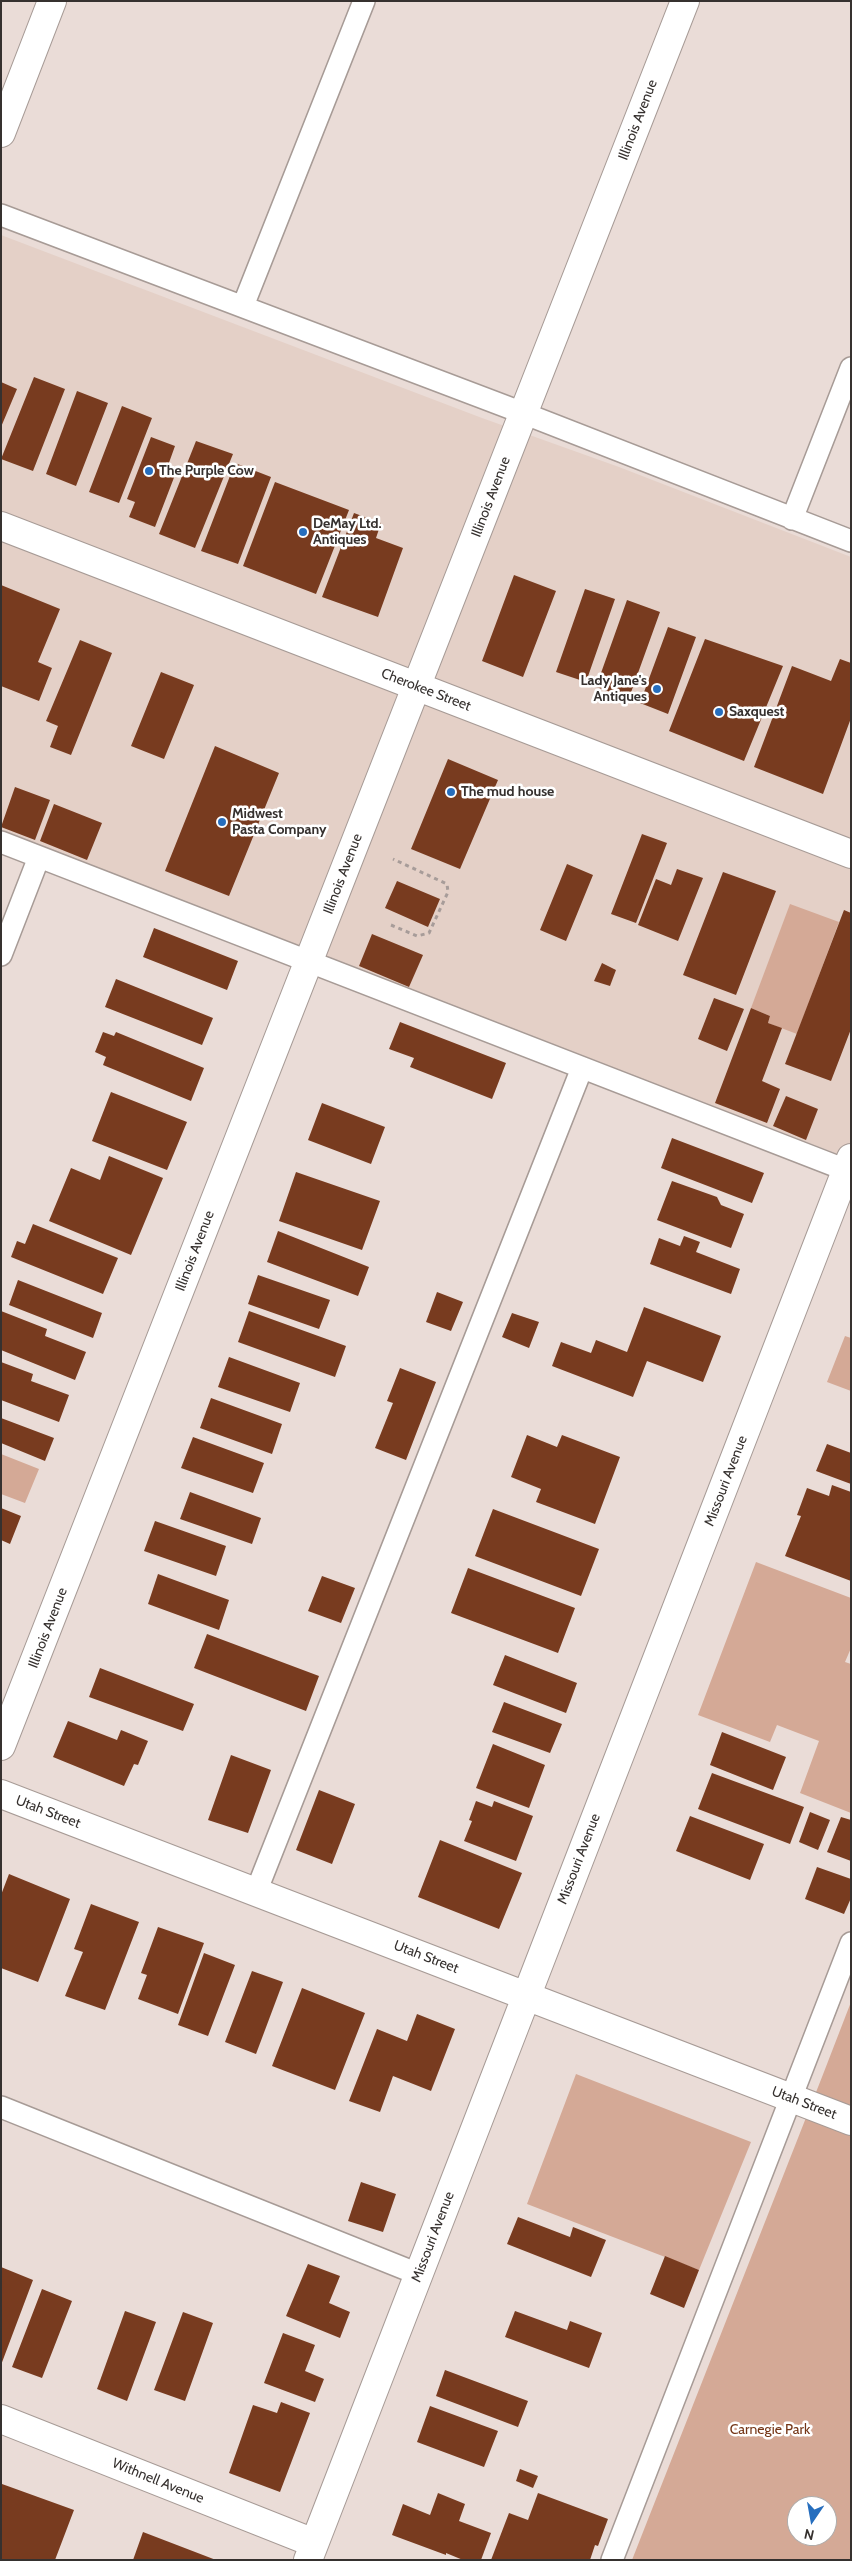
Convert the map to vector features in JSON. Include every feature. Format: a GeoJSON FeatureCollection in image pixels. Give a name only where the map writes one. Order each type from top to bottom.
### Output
{"type":"FeatureCollection","features":[{"type":"Feature","properties":{"kind":"street"},"geometry":{"type":"LineString","coordinates":[[1,133],[52,1]]}},
{"type":"Feature","properties":{"kind":"street","name":"Illinois Avenue"},"geometry":{"type":"LineString","coordinates":[[1,1746],[685,1]]}},
{"type":"Feature","properties":{"kind":"street","name":"Cherokee Street"},"geometry":{"type":"LineString","coordinates":[[1,526],[851,854]]}},
{"type":"Feature","properties":{"kind":"street","name":"Missouri Avenue"},"geometry":{"type":"LineString","coordinates":[[311,2552],[849,1167]]}},
{"type":"Feature","properties":{"kind":"street","name":"Utah Street"},"geometry":{"type":"LineString","coordinates":[[1,1794],[851,2121]]}},
{"type":"Feature","properties":{"kind":"street","name":"Withnell Avenue"},"geometry":{"type":"LineString","coordinates":[[1,2419],[311,2552]]}},
{"type":"Feature","properties":{"kind":"lane"},"geometry":{"type":"LineString","coordinates":[[243,306],[364,1]]}},
{"type":"Feature","properties":{"kind":"lane"},"geometry":{"type":"LineString","coordinates":[[1,214],[523,413],[851,541]]}},
{"type":"Feature","properties":{"kind":"lane"},"geometry":{"type":"LineString","coordinates":[[792,519],[851,368]]}},
{"type":"Feature","properties":{"kind":"lane"},"geometry":{"type":"LineString","coordinates":[[1,842],[582,1068],[849,1167]]}},
{"type":"Feature","properties":{"kind":"lane"},"geometry":{"type":"LineString","coordinates":[[1,955],[39,856]]}},
{"type":"Feature","properties":{"kind":"lane"},"geometry":{"type":"LineString","coordinates":[[256,1892],[582,1068]]}},
{"type":"Feature","properties":{"kind":"lane"},"geometry":{"type":"LineString","coordinates":[[612,2560],[851,1944]]}},
{"type":"Feature","properties":{"kind":"lane"},"geometry":{"type":"LineString","coordinates":[[1,2107],[418,2274]]}},
{"type":"Feature","properties":{"kind":"path"},"geometry":{"type":"LineString","coordinates":[[391,925],[417,936],[429,933],[448,892],[447,884],[393,859]]}},
{"type":"Feature","properties":{"kind":"shaded area"},"geometry":{"type":"Polygon","coordinates":[[[1,235],[482,418],[619,467],[851,557],[851,1159],[1,833],[1,235]]]}},
{"type":"Feature","properties":{"kind":"green space"},"geometry":{"type":"Polygon","coordinates":[[[790,904],[839,922],[797,1034],[768,1023],[770,1016],[751,1008],[790,904]]]}},
{"type":"Feature","properties":{"kind":"green space"},"geometry":{"type":"Polygon","coordinates":[[[845,1336],[851,1338],[851,1391],[827,1382],[845,1336]]]}},
{"type":"Feature","properties":{"kind":"green space"},"geometry":{"type":"Polygon","coordinates":[[[1,1454],[39,1469],[25,1503],[1,1494],[1,1454]]]}},
{"type":"Feature","properties":{"kind":"green space"},"geometry":{"type":"Polygon","coordinates":[[[756,1562],[851,1598],[851,1648],[845,1662],[851,1664],[851,1813],[800,1793],[819,1741],[777,1725],[770,1742],[698,1715],[756,1562]]]}},
{"type":"Feature","properties":{"kind":"green space","name":"Carnegie Park"},"geometry":{"type":"Polygon","coordinates":[[[851,2002],[851,2560],[632,2560],[822,2077],[851,2002]]]}},
{"type":"Feature","properties":{"kind":"green space"},"geometry":{"type":"Polygon","coordinates":[[[576,2074],[751,2142],[699,2270],[527,2204],[576,2074]]]}},
{"type":"Feature","properties":{"kind":"building"},"geometry":{"type":"Polygon","coordinates":[[[34,377],[65,389],[33,471],[1,459],[34,377]]]}},
{"type":"Feature","properties":{"kind":"building"},"geometry":{"type":"Polygon","coordinates":[[[1,382],[17,389],[1,427],[1,382]]]}},
{"type":"Feature","properties":{"kind":"building"},"geometry":{"type":"Polygon","coordinates":[[[77,391],[108,403],[76,486],[46,474],[77,391]]]}},
{"type":"Feature","properties":{"kind":"building"},"geometry":{"type":"Polygon","coordinates":[[[122,406],[152,418],[119,503],[89,492],[122,406]]]}},
{"type":"Feature","properties":{"kind":"building"},"geometry":{"type":"Polygon","coordinates":[[[151,437],[175,446],[166,471],[175,475],[155,527],[129,517],[135,502],[127,499],[151,437]]]}},
{"type":"Feature","properties":{"kind":"building"},"geometry":{"type":"Polygon","coordinates":[[[196,441],[233,454],[195,548],[159,534],[196,441]]]}},
{"type":"Feature","properties":{"kind":"building"},"geometry":{"type":"Polygon","coordinates":[[[235,463],[271,477],[238,564],[201,551],[235,463]]]}},
{"type":"Feature","properties":{"kind":"building"},"geometry":{"type":"Polygon","coordinates":[[[275,482],[349,510],[316,594],[243,566],[275,482]]]}},
{"type":"Feature","properties":{"kind":"building"},"geometry":{"type":"Polygon","coordinates":[[[354,513],[381,523],[376,538],[403,548],[378,617],[322,597],[354,513]]]}},
{"type":"Feature","properties":{"kind":"building"},"geometry":{"type":"Polygon","coordinates":[[[514,575],[556,591],[523,677],[482,661],[514,575]]]}},
{"type":"Feature","properties":{"kind":"building"},"geometry":{"type":"Polygon","coordinates":[[[1,585],[60,609],[38,662],[52,668],[39,701],[1,686],[1,585]]]}},
{"type":"Feature","properties":{"kind":"building"},"geometry":{"type":"Polygon","coordinates":[[[585,589],[615,599],[586,682],[556,672],[585,589]]]}},
{"type":"Feature","properties":{"kind":"building"},"geometry":{"type":"Polygon","coordinates":[[[627,600],[660,612],[629,698],[596,687],[627,600]]]}},
{"type":"Feature","properties":{"kind":"building"},"geometry":{"type":"Polygon","coordinates":[[[668,627],[696,637],[668,714],[640,703],[668,627]]]}},
{"type":"Feature","properties":{"kind":"building"},"geometry":{"type":"Polygon","coordinates":[[[705,639],[783,666],[744,761],[669,731],[705,639]]]}},
{"type":"Feature","properties":{"kind":"building"},"geometry":{"type":"Polygon","coordinates":[[[80,640],[112,653],[71,755],[50,747],[58,726],[46,721],[80,640]]]}},
{"type":"Feature","properties":{"kind":"building"},"geometry":{"type":"Polygon","coordinates":[[[840,659],[851,663],[851,718],[823,794],[754,767],[792,666],[831,681],[840,659]]]}},
{"type":"Feature","properties":{"kind":"building"},"geometry":{"type":"Polygon","coordinates":[[[161,672],[194,685],[164,759],[131,746],[161,672]]]}},
{"type":"Feature","properties":{"kind":"building","name":"Midwest Pasta Company"},"geometry":{"type":"Polygon","coordinates":[[[215,746],[279,773],[229,896],[165,871],[215,746]]]}},
{"type":"Feature","properties":{"kind":"building"},"geometry":{"type":"Polygon","coordinates":[[[448,759],[498,780],[460,869],[411,849],[448,759]]]}},
{"type":"Feature","properties":{"kind":"building"},"geometry":{"type":"Polygon","coordinates":[[[15,787],[50,800],[35,840],[1,827],[15,787]]]}},
{"type":"Feature","properties":{"kind":"building"},"geometry":{"type":"Polygon","coordinates":[[[54,804],[102,823],[87,860],[40,841],[54,804]]]}},
{"type":"Feature","properties":{"kind":"building"},"geometry":{"type":"Polygon","coordinates":[[[642,834],[667,843],[636,923],[611,914],[642,834]]]}},
{"type":"Feature","properties":{"kind":"building"},"geometry":{"type":"Polygon","coordinates":[[[567,864],[593,875],[566,941],[540,930],[567,864]]]}},
{"type":"Feature","properties":{"kind":"building"},"geometry":{"type":"Polygon","coordinates":[[[677,869],[703,878],[678,941],[638,925],[656,879],[671,885],[677,869]]]}},
{"type":"Feature","properties":{"kind":"building"},"geometry":{"type":"Polygon","coordinates":[[[723,872],[776,891],[736,995],[683,975],[723,872]]]}},
{"type":"Feature","properties":{"kind":"building"},"geometry":{"type":"Polygon","coordinates":[[[397,881],[440,899],[428,927],[385,908],[397,881]]]}},
{"type":"Feature","properties":{"kind":"building"},"geometry":{"type":"Polygon","coordinates":[[[844,910],[851,913],[851,1029],[831,1081],[785,1064],[844,910]]]}},
{"type":"Feature","properties":{"kind":"building"},"geometry":{"type":"Polygon","coordinates":[[[154,928],[238,961],[227,990],[143,957],[154,928]]]}},
{"type":"Feature","properties":{"kind":"building"},"geometry":{"type":"Polygon","coordinates":[[[372,934],[423,955],[409,987],[359,966],[372,934]]]}},
{"type":"Feature","properties":{"kind":"building"},"geometry":{"type":"Polygon","coordinates":[[[602,963],[616,970],[610,986],[594,981],[602,963]]]}},
{"type":"Feature","properties":{"kind":"building"},"geometry":{"type":"Polygon","coordinates":[[[116,979],[213,1018],[202,1045],[105,1007],[116,979]]]}},
{"type":"Feature","properties":{"kind":"building"},"geometry":{"type":"Polygon","coordinates":[[[714,998],[744,1009],[727,1051],[698,1039],[714,998]]]}},
{"type":"Feature","properties":{"kind":"building"},"geometry":{"type":"Polygon","coordinates":[[[751,1008],[770,1016],[768,1023],[782,1028],[762,1081],[780,1089],[767,1123],[715,1103],[751,1008]]]}},
{"type":"Feature","properties":{"kind":"building"},"geometry":{"type":"Polygon","coordinates":[[[400,1022],[506,1063],[492,1099],[410,1067],[414,1058],[389,1049],[400,1022]]]}},
{"type":"Feature","properties":{"kind":"building"},"geometry":{"type":"Polygon","coordinates":[[[103,1032],[114,1036],[116,1032],[204,1068],[191,1101],[103,1065],[106,1057],[95,1052],[103,1032]]]}},
{"type":"Feature","properties":{"kind":"building"},"geometry":{"type":"Polygon","coordinates":[[[111,1092],[187,1122],[167,1170],[92,1141],[111,1092]]]}},
{"type":"Feature","properties":{"kind":"building"},"geometry":{"type":"Polygon","coordinates":[[[786,1096],[818,1109],[806,1140],[773,1126],[786,1096]]]}},
{"type":"Feature","properties":{"kind":"building"},"geometry":{"type":"Polygon","coordinates":[[[322,1103],[385,1127],[371,1164],[308,1140],[322,1103]]]}},
{"type":"Feature","properties":{"kind":"building"},"geometry":{"type":"Polygon","coordinates":[[[672,1138],[764,1173],[752,1203],[661,1168],[672,1138]]]}},
{"type":"Feature","properties":{"kind":"building"},"geometry":{"type":"Polygon","coordinates":[[[109,1156],[163,1178],[131,1255],[49,1221],[71,1168],[100,1180],[109,1156]]]}},
{"type":"Feature","properties":{"kind":"building"},"geometry":{"type":"Polygon","coordinates":[[[296,1172],[380,1201],[362,1250],[279,1221],[296,1172]]]}},
{"type":"Feature","properties":{"kind":"building"},"geometry":{"type":"Polygon","coordinates":[[[672,1181],[717,1197],[721,1205],[744,1214],[731,1248],[657,1220],[672,1181]]]}},
{"type":"Feature","properties":{"kind":"building"},"geometry":{"type":"Polygon","coordinates":[[[33,1224],[118,1258],[103,1294],[11,1257],[17,1241],[25,1244],[33,1224]]]}},
{"type":"Feature","properties":{"kind":"building"},"geometry":{"type":"Polygon","coordinates":[[[278,1231],[369,1267],[358,1296],[267,1262],[278,1231]]]}},
{"type":"Feature","properties":{"kind":"building"},"geometry":{"type":"Polygon","coordinates":[[[684,1236],[700,1242],[696,1252],[740,1269],[731,1294],[650,1264],[659,1238],[680,1246],[684,1236]]]}},
{"type":"Feature","properties":{"kind":"building"},"geometry":{"type":"Polygon","coordinates":[[[258,1275],[330,1300],[319,1329],[248,1304],[258,1275]]]}},
{"type":"Feature","properties":{"kind":"building"},"geometry":{"type":"Polygon","coordinates":[[[18,1280],[102,1313],[93,1338],[9,1305],[18,1280]]]}},
{"type":"Feature","properties":{"kind":"building"},"geometry":{"type":"Polygon","coordinates":[[[437,1292],[463,1302],[451,1331],[426,1322],[437,1292]]]}},
{"type":"Feature","properties":{"kind":"building"},"geometry":{"type":"Polygon","coordinates":[[[644,1307],[721,1336],[703,1382],[647,1361],[633,1397],[552,1366],[561,1342],[591,1353],[596,1340],[627,1352],[644,1307]]]}},
{"type":"Feature","properties":{"kind":"building"},"geometry":{"type":"Polygon","coordinates":[[[1,1311],[47,1329],[45,1336],[86,1352],[75,1380],[1,1350],[1,1311]]]}},
{"type":"Feature","properties":{"kind":"building"},"geometry":{"type":"Polygon","coordinates":[[[249,1311],[346,1346],[335,1377],[238,1342],[249,1311]]]}},
{"type":"Feature","properties":{"kind":"building"},"geometry":{"type":"Polygon","coordinates":[[[512,1313],[539,1322],[529,1348],[502,1337],[512,1313]]]}},
{"type":"Feature","properties":{"kind":"building"},"geometry":{"type":"Polygon","coordinates":[[[229,1357],[300,1383],[290,1412],[218,1387],[229,1357]]]}},
{"type":"Feature","properties":{"kind":"building"},"geometry":{"type":"Polygon","coordinates":[[[1,1362],[33,1374],[31,1381],[69,1395],[59,1422],[1,1400],[1,1362]]]}},
{"type":"Feature","properties":{"kind":"building"},"geometry":{"type":"Polygon","coordinates":[[[400,1368],[436,1382],[406,1460],[375,1448],[393,1403],[387,1401],[400,1368]]]}},
{"type":"Feature","properties":{"kind":"building"},"geometry":{"type":"Polygon","coordinates":[[[211,1398],[282,1424],[272,1454],[200,1428],[211,1398]]]}},
{"type":"Feature","properties":{"kind":"building"},"geometry":{"type":"Polygon","coordinates":[[[1,1418],[54,1438],[45,1461],[1,1443],[1,1418]]]}},
{"type":"Feature","properties":{"kind":"building"},"geometry":{"type":"Polygon","coordinates":[[[527,1435],[557,1447],[562,1435],[620,1457],[595,1524],[536,1502],[541,1489],[511,1477],[527,1435]]]}},
{"type":"Feature","properties":{"kind":"building"},"geometry":{"type":"Polygon","coordinates":[[[193,1437],[264,1463],[253,1493],[181,1468],[193,1437]]]}},
{"type":"Feature","properties":{"kind":"building"},"geometry":{"type":"Polygon","coordinates":[[[827,1444],[851,1453],[851,1484],[816,1471],[827,1444]]]}},
{"type":"Feature","properties":{"kind":"building"},"geometry":{"type":"Polygon","coordinates":[[[832,1485],[851,1492],[851,1581],[785,1556],[801,1516],[797,1515],[807,1488],[829,1496],[832,1485]]]}},
{"type":"Feature","properties":{"kind":"building"},"geometry":{"type":"Polygon","coordinates":[[[190,1492],[261,1518],[252,1544],[180,1519],[190,1492]]]}},
{"type":"Feature","properties":{"kind":"building"},"geometry":{"type":"Polygon","coordinates":[[[1,1508],[21,1516],[10,1544],[1,1540],[1,1508]]]}},
{"type":"Feature","properties":{"kind":"building"},"geometry":{"type":"Polygon","coordinates":[[[493,1509],[599,1549],[581,1596],[475,1556],[493,1509]]]}},
{"type":"Feature","properties":{"kind":"building"},"geometry":{"type":"Polygon","coordinates":[[[155,1521],[226,1546],[216,1576],[144,1551],[155,1521]]]}},
{"type":"Feature","properties":{"kind":"building"},"geometry":{"type":"Polygon","coordinates":[[[468,1568],[575,1608],[558,1653],[451,1613],[468,1568]]]}},
{"type":"Feature","properties":{"kind":"building"},"geometry":{"type":"Polygon","coordinates":[[[158,1574],[229,1600],[219,1630],[148,1604],[158,1574]]]}},
{"type":"Feature","properties":{"kind":"building"},"geometry":{"type":"Polygon","coordinates":[[[322,1576],[355,1588],[341,1623],[308,1611],[322,1576]]]}},
{"type":"Feature","properties":{"kind":"building"},"geometry":{"type":"Polygon","coordinates":[[[207,1634],[319,1676],[306,1711],[194,1668],[207,1634]]]}},
{"type":"Feature","properties":{"kind":"building"},"geometry":{"type":"Polygon","coordinates":[[[505,1655],[577,1683],[566,1713],[493,1685],[505,1655]]]}},
{"type":"Feature","properties":{"kind":"building"},"geometry":{"type":"Polygon","coordinates":[[[100,1668],[194,1704],[183,1731],[89,1697],[100,1668]]]}},
{"type":"Feature","properties":{"kind":"building"},"geometry":{"type":"Polygon","coordinates":[[[504,1702],[562,1724],[550,1753],[492,1732],[504,1702]]]}},
{"type":"Feature","properties":{"kind":"building"},"geometry":{"type":"Polygon","coordinates":[[[68,1721],[117,1740],[121,1730],[148,1741],[138,1765],[134,1764],[124,1786],[53,1757],[68,1721]]]}},
{"type":"Feature","properties":{"kind":"building"},"geometry":{"type":"Polygon","coordinates":[[[722,1732],[786,1757],[773,1790],[710,1765],[722,1732]]]}},
{"type":"Feature","properties":{"kind":"building"},"geometry":{"type":"Polygon","coordinates":[[[493,1744],[545,1765],[529,1808],[476,1788],[493,1744]]]}},
{"type":"Feature","properties":{"kind":"building"},"geometry":{"type":"Polygon","coordinates":[[[231,1755],[271,1770],[248,1833],[208,1820],[231,1755]]]}},
{"type":"Feature","properties":{"kind":"building"},"geometry":{"type":"Polygon","coordinates":[[[712,1773],[804,1807],[790,1844],[698,1809],[712,1773]]]}},
{"type":"Feature","properties":{"kind":"building"},"geometry":{"type":"Polygon","coordinates":[[[319,1790],[355,1804],[332,1864],[296,1850],[319,1790]]]}},
{"type":"Feature","properties":{"kind":"building"},"geometry":{"type":"Polygon","coordinates":[[[476,1801],[492,1807],[494,1801],[533,1816],[516,1861],[464,1841],[472,1821],[469,1820],[476,1801]]]}},
{"type":"Feature","properties":{"kind":"building"},"geometry":{"type":"Polygon","coordinates":[[[810,1812],[830,1820],[818,1850],[799,1842],[810,1812]]]}},
{"type":"Feature","properties":{"kind":"building"},"geometry":{"type":"Polygon","coordinates":[[[690,1816],[764,1844],[750,1880],[676,1851],[690,1816]]]}},
{"type":"Feature","properties":{"kind":"building"},"geometry":{"type":"Polygon","coordinates":[[[841,1817],[851,1820],[851,1861],[827,1852],[841,1817]]]}},
{"type":"Feature","properties":{"kind":"building"},"geometry":{"type":"Polygon","coordinates":[[[440,1840],[522,1873],[499,1929],[418,1897],[440,1840]]]}},
{"type":"Feature","properties":{"kind":"building"},"geometry":{"type":"Polygon","coordinates":[[[817,1867],[851,1879],[851,1898],[844,1914],[805,1899],[817,1867]]]}},
{"type":"Feature","properties":{"kind":"building"},"geometry":{"type":"Polygon","coordinates":[[[9,1874],[70,1899],[38,1982],[1,1968],[1,1895],[9,1874]]]}},
{"type":"Feature","properties":{"kind":"building"},"geometry":{"type":"Polygon","coordinates":[[[91,1904],[139,1922],[105,2010],[65,1996],[83,1952],[74,1949],[91,1904]]]}},
{"type":"Feature","properties":{"kind":"building"},"geometry":{"type":"Polygon","coordinates":[[[158,1927],[204,1943],[178,2014],[138,1999],[147,1975],[141,1973],[158,1927]]]}},
{"type":"Feature","properties":{"kind":"building"},"geometry":{"type":"Polygon","coordinates":[[[204,1953],[235,1965],[208,2036],[178,2025],[204,1953]]]}},
{"type":"Feature","properties":{"kind":"building"},"geometry":{"type":"Polygon","coordinates":[[[252,1971],[283,1982],[256,2054],[225,2042],[252,1971]]]}},
{"type":"Feature","properties":{"kind":"building"},"geometry":{"type":"Polygon","coordinates":[[[302,1988],[365,2013],[335,2090],[272,2066],[302,1988]]]}},
{"type":"Feature","properties":{"kind":"building"},"geometry":{"type":"Polygon","coordinates":[[[417,2014],[455,2029],[431,2091],[393,2076],[380,2112],[349,2101],[377,2029],[407,2041],[417,2014]]]}},
{"type":"Feature","properties":{"kind":"building"},"geometry":{"type":"Polygon","coordinates":[[[361,2182],[396,2194],[383,2232],[348,2221],[361,2182]]]}},
{"type":"Feature","properties":{"kind":"building"},"geometry":{"type":"Polygon","coordinates":[[[518,2217],[570,2237],[573,2227],[606,2240],[591,2277],[507,2244],[518,2217]]]}},
{"type":"Feature","properties":{"kind":"building"},"geometry":{"type":"Polygon","coordinates":[[[665,2256],[699,2270],[684,2308],[650,2294],[665,2256]]]}},
{"type":"Feature","properties":{"kind":"building"},"geometry":{"type":"Polygon","coordinates":[[[308,2264],[340,2276],[329,2303],[350,2312],[340,2338],[286,2316],[308,2264]]]}},
{"type":"Feature","properties":{"kind":"building"},"geometry":{"type":"Polygon","coordinates":[[[1,2267],[33,2280],[1,2365],[1,2267]]]}},
{"type":"Feature","properties":{"kind":"building"},"geometry":{"type":"Polygon","coordinates":[[[42,2289],[72,2301],[42,2378],[12,2367],[42,2289]]]}},
{"type":"Feature","properties":{"kind":"building"},"geometry":{"type":"Polygon","coordinates":[[[125,2311],[156,2322],[127,2401],[97,2389],[125,2311]]]}},
{"type":"Feature","properties":{"kind":"building"},"geometry":{"type":"Polygon","coordinates":[[[515,2311],[567,2330],[570,2321],[602,2333],[589,2368],[505,2337],[515,2311]]]}},
{"type":"Feature","properties":{"kind":"building"},"geometry":{"type":"Polygon","coordinates":[[[183,2312],[213,2323],[185,2401],[154,2390],[183,2312]]]}},
{"type":"Feature","properties":{"kind":"building"},"geometry":{"type":"Polygon","coordinates":[[[283,2333],[315,2345],[305,2371],[324,2379],[315,2402],[264,2383],[283,2333]]]}},
{"type":"Feature","properties":{"kind":"building"},"geometry":{"type":"Polygon","coordinates":[[[445,2370],[528,2401],[518,2427],[436,2396],[445,2370]]]}},
{"type":"Feature","properties":{"kind":"building"},"geometry":{"type":"Polygon","coordinates":[[[281,2402],[310,2413],[280,2492],[229,2473],[253,2405],[277,2413],[281,2402]]]}},
{"type":"Feature","properties":{"kind":"building"},"geometry":{"type":"Polygon","coordinates":[[[430,2406],[498,2431],[484,2467],[417,2442],[430,2406]]]}},
{"type":"Feature","properties":{"kind":"building"},"geometry":{"type":"Polygon","coordinates":[[[520,2469],[538,2476],[533,2488],[516,2481],[520,2469]]]}},
{"type":"Feature","properties":{"kind":"building"},"geometry":{"type":"Polygon","coordinates":[[[2,2484],[74,2510],[55,2560],[1,2560],[2,2484]]]}},
{"type":"Feature","properties":{"kind":"building"},"geometry":{"type":"Polygon","coordinates":[[[438,2493],[465,2504],[459,2521],[491,2533],[481,2560],[463,2560],[392,2535],[403,2504],[430,2515],[438,2493]]]}},
{"type":"Feature","properties":{"kind":"building"},"geometry":{"type":"Polygon","coordinates":[[[538,2493],[608,2519],[598,2546],[595,2545],[590,2560],[491,2560],[509,2513],[528,2520],[538,2493]]]}},
{"type":"Feature","properties":{"kind":"building"},"geometry":{"type":"Polygon","coordinates":[[[143,2532],[216,2560],[133,2560],[143,2532]]]}},
{"type":"Feature","properties":{"kind":"place","name":"The Purple Cow"},"geometry":{"type":"Point","coordinates":[149,471]}},
{"type":"Feature","properties":{"kind":"place","name":"DeMay Ltd. Antiques"},"geometry":{"type":"Point","coordinates":[303,532]}},
{"type":"Feature","properties":{"kind":"place","name":"Lady Jane's Antiques"},"geometry":{"type":"Point","coordinates":[657,689]}},
{"type":"Feature","properties":{"kind":"place","name":"Saxquest"},"geometry":{"type":"Point","coordinates":[719,712]}},
{"type":"Feature","properties":{"kind":"place","name":"The mud house"},"geometry":{"type":"Point","coordinates":[451,792]}},
{"type":"Feature","properties":{"kind":"place","name":"Midwest Pasta Company"},"geometry":{"type":"Point","coordinates":[222,822]}}]}
